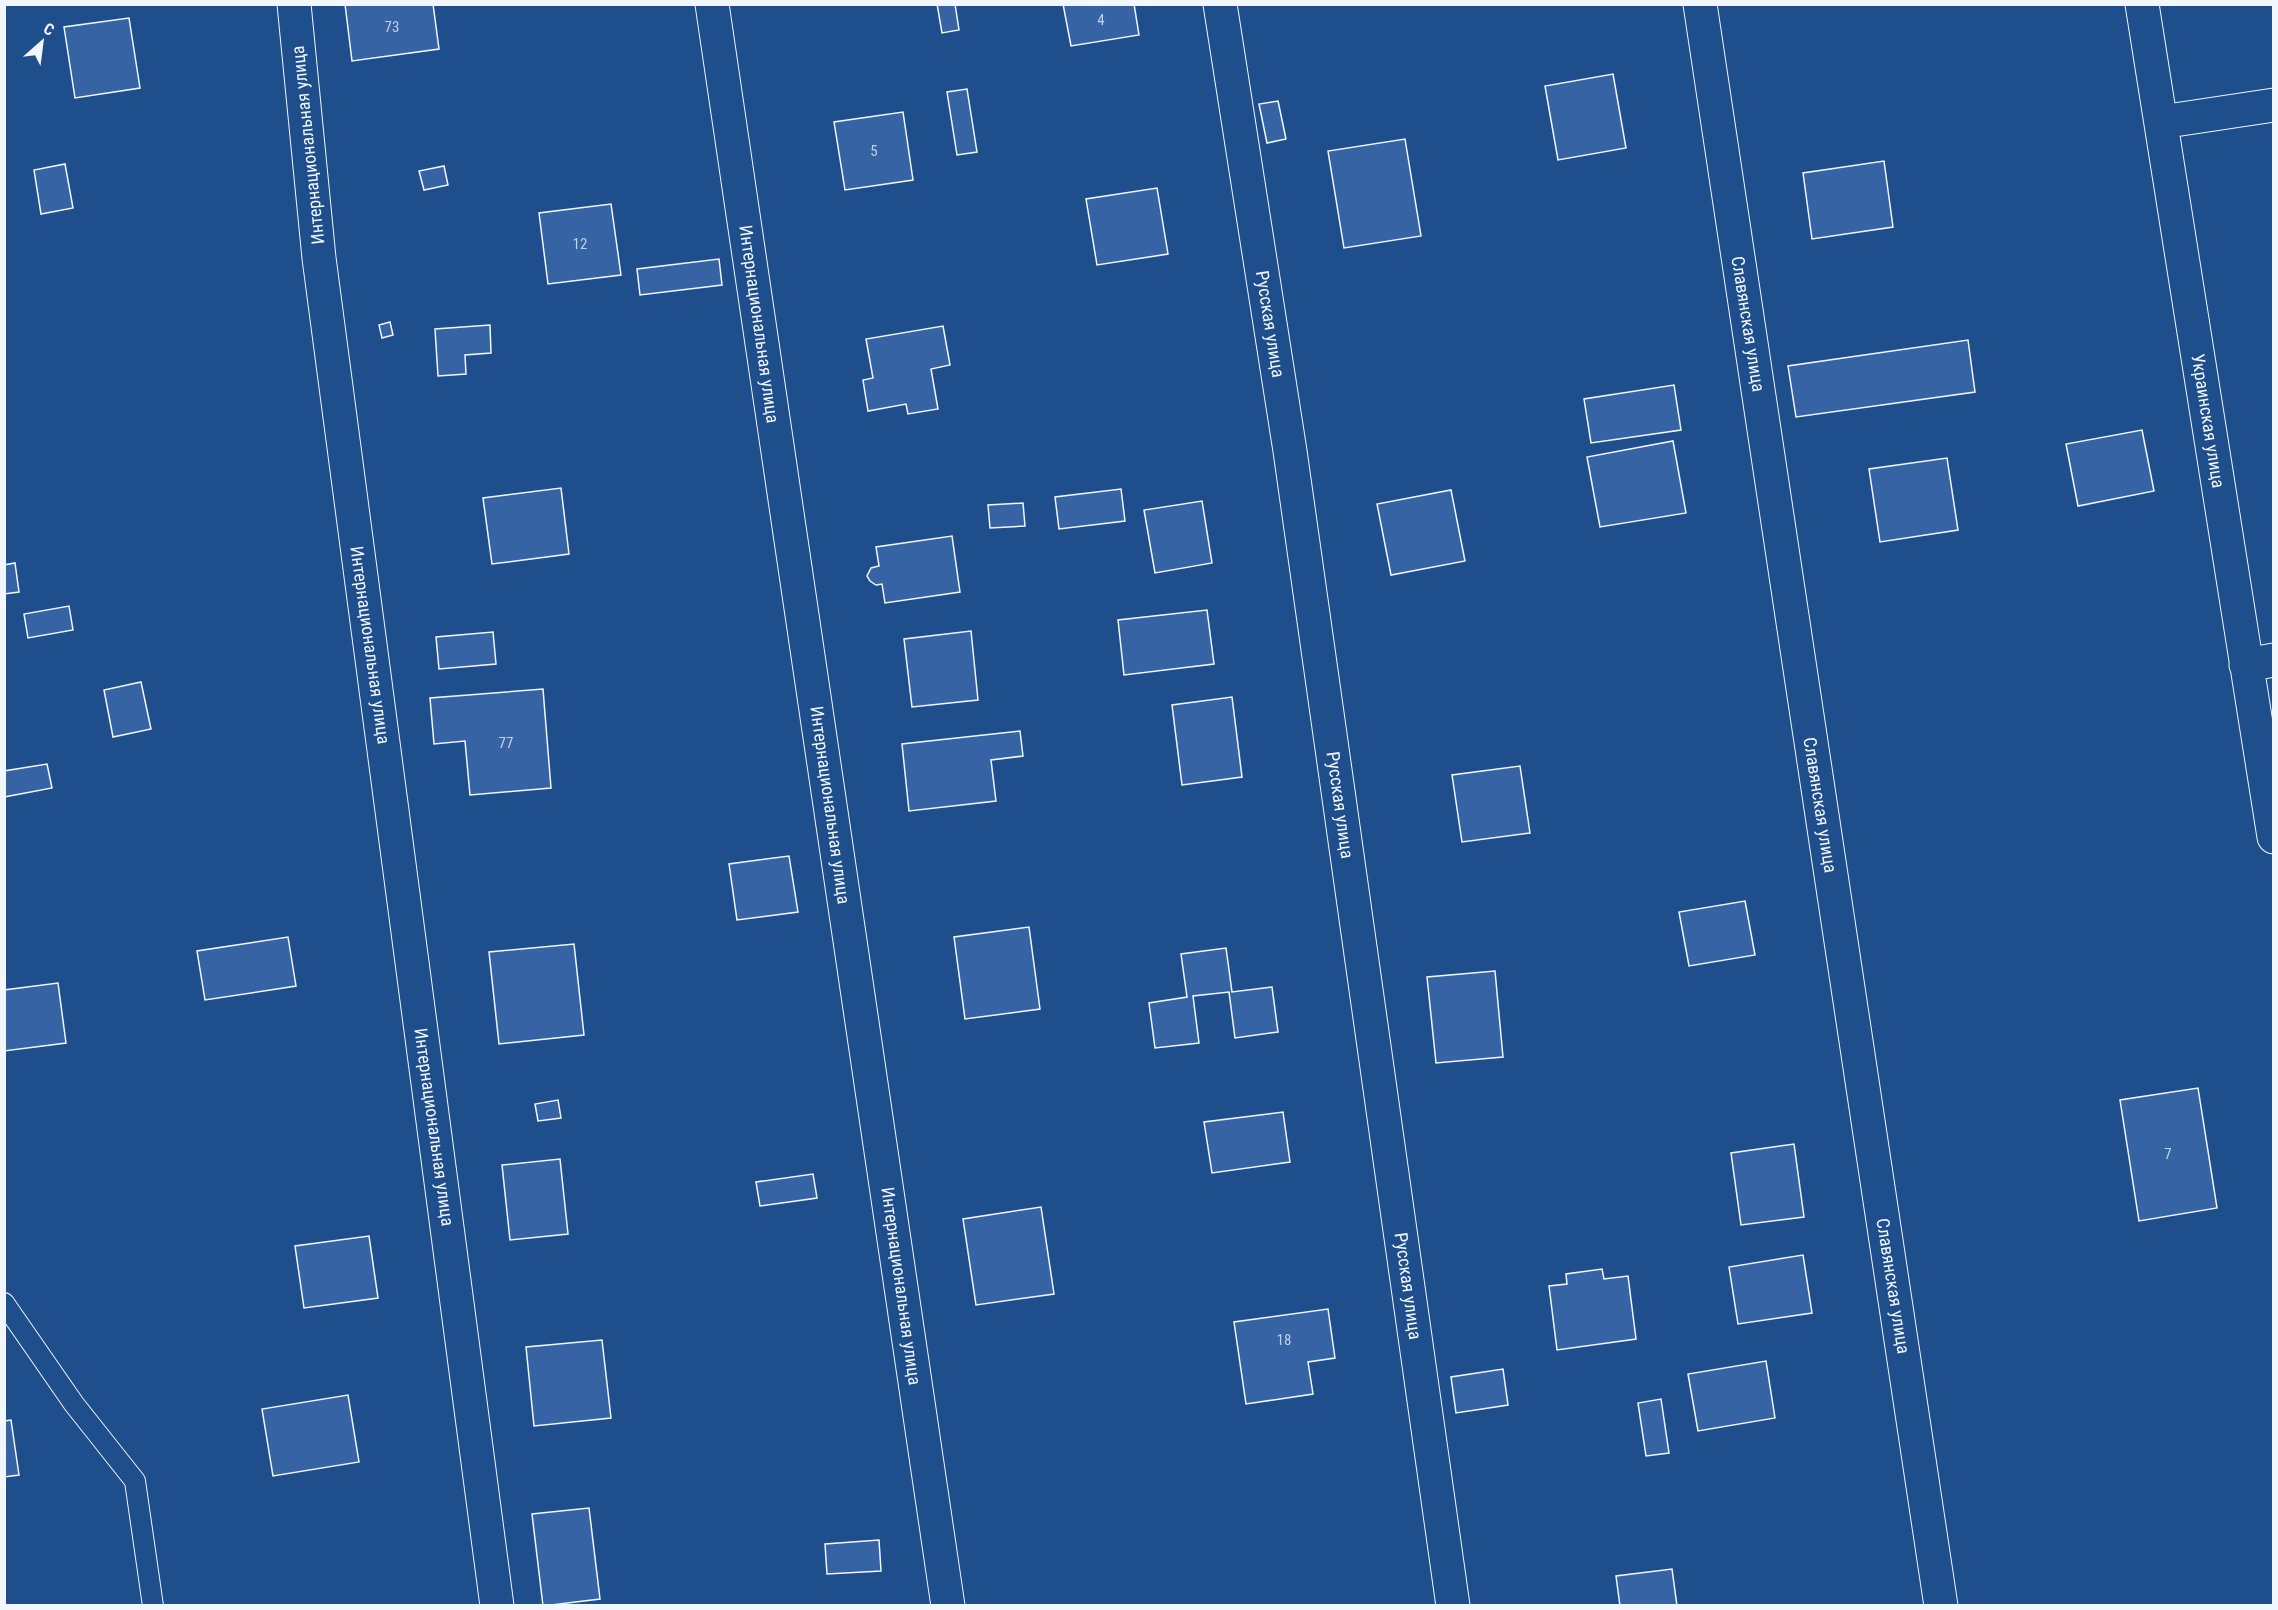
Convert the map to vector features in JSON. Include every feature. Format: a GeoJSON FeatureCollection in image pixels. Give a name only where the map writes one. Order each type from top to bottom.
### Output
{"type":"FeatureCollection","features":[{"type":"Feature","properties":{"kind":"street","name":"Интернациональная улица"},"geometry":{"type":"LineString","coordinates":[[294,4],[321,270],[497,1605]]}},
{"type":"Feature","properties":{"kind":"street","name":"Интернациональная улица"},"geometry":{"type":"LineString","coordinates":[[712,4],[948,1605]]}},
{"type":"Feature","properties":{"kind":"street","name":"Русская улица"},"geometry":{"type":"LineString","coordinates":[[1220,4],[1290,451],[1453,1605]]}},
{"type":"Feature","properties":{"kind":"street","name":"Славянская улица"},"geometry":{"type":"LineString","coordinates":[[1700,4],[1941,1605]]}},
{"type":"Feature","properties":{"kind":"street","name":"Украинская улица"},"geometry":{"type":"LineString","coordinates":[[2142,4],[2161,122],[2260,662],[2274,837]]}},
{"type":"Feature","properties":{"kind":"street"},"geometry":{"type":"LineString","coordinates":[[2161,122],[2274,105]]}},
{"type":"Feature","properties":{"kind":"lane"},"geometry":{"type":"LineString","coordinates":[[4,1303],[74,1404],[135,1481],[153,1605]]}},
{"type":"Feature","properties":{"kind":"building"},"geometry":{"type":"Polygon","coordinates":[[[345,4],[433,4],[439,49],[352,61],[345,4]]]}},
{"type":"Feature","properties":{"kind":"building"},"geometry":{"type":"Polygon","coordinates":[[[937,4],[955,4],[959,30],[942,33],[937,4]]]}},
{"type":"Feature","properties":{"kind":"building"},"geometry":{"type":"Polygon","coordinates":[[[1063,4],[1134,4],[1139,35],[1071,46],[1063,4]]]}},
{"type":"Feature","properties":{"kind":"building"},"geometry":{"type":"Polygon","coordinates":[[[129,18],[140,88],[75,98],[64,27],[129,18]]]}},
{"type":"Feature","properties":{"kind":"building"},"geometry":{"type":"Polygon","coordinates":[[[1613,74],[1626,148],[1558,160],[1545,86],[1613,74]]]}},
{"type":"Feature","properties":{"kind":"building"},"geometry":{"type":"Polygon","coordinates":[[[967,89],[977,152],[957,155],[947,92],[967,89]]]}},
{"type":"Feature","properties":{"kind":"building"},"geometry":{"type":"Polygon","coordinates":[[[1278,101],[1286,139],[1267,143],[1259,104],[1278,101]]]}},
{"type":"Feature","properties":{"kind":"building"},"geometry":{"type":"Polygon","coordinates":[[[903,112],[913,180],[845,190],[834,122],[903,112]]]}},
{"type":"Feature","properties":{"kind":"building"},"geometry":{"type":"Polygon","coordinates":[[[1405,139],[1421,236],[1344,248],[1328,151],[1405,139]]]}},
{"type":"Feature","properties":{"kind":"building"},"geometry":{"type":"Polygon","coordinates":[[[1884,161],[1893,227],[1812,239],[1803,173],[1884,161]]]}},
{"type":"Feature","properties":{"kind":"building"},"geometry":{"type":"Polygon","coordinates":[[[65,164],[73,208],[41,214],[34,170],[65,164]]]}},
{"type":"Feature","properties":{"kind":"building"},"geometry":{"type":"Polygon","coordinates":[[[444,166],[448,185],[424,190],[419,171],[444,166]]]}},
{"type":"Feature","properties":{"kind":"building"},"geometry":{"type":"Polygon","coordinates":[[[1157,188],[1168,254],[1097,265],[1086,199],[1157,188]]]}},
{"type":"Feature","properties":{"kind":"building"},"geometry":{"type":"Polygon","coordinates":[[[611,204],[621,275],[548,284],[539,213],[611,204]]]}},
{"type":"Feature","properties":{"kind":"building"},"geometry":{"type":"Polygon","coordinates":[[[719,259],[722,285],[640,295],[637,269],[719,259]]]}},
{"type":"Feature","properties":{"kind":"building"},"geometry":{"type":"Polygon","coordinates":[[[390,322],[393,335],[382,338],[379,325],[390,322]]]}},
{"type":"Feature","properties":{"kind":"building"},"geometry":{"type":"Polygon","coordinates":[[[490,325],[491,353],[465,355],[466,374],[438,376],[435,329],[490,325]]]}},
{"type":"Feature","properties":{"kind":"building"},"geometry":{"type":"Polygon","coordinates":[[[943,326],[950,365],[931,369],[938,409],[908,414],[906,404],[868,411],[863,380],[873,378],[866,339],[943,326]]]}},
{"type":"Feature","properties":{"kind":"building"},"geometry":{"type":"Polygon","coordinates":[[[1968,340],[1975,392],[1796,417],[1788,366],[1968,340]]]}},
{"type":"Feature","properties":{"kind":"building"},"geometry":{"type":"Polygon","coordinates":[[[1674,385],[1681,430],[1591,443],[1584,399],[1674,385]]]}},
{"type":"Feature","properties":{"kind":"building"},"geometry":{"type":"Polygon","coordinates":[[[2142,430],[2154,491],[2078,506],[2066,444],[2142,430]]]}},
{"type":"Feature","properties":{"kind":"building"},"geometry":{"type":"Polygon","coordinates":[[[1673,441],[1686,513],[1600,527],[1587,457],[1673,441]]]}},
{"type":"Feature","properties":{"kind":"building"},"geometry":{"type":"Polygon","coordinates":[[[1947,458],[1958,530],[1880,542],[1869,469],[1947,458]]]}},
{"type":"Feature","properties":{"kind":"building"},"geometry":{"type":"Polygon","coordinates":[[[561,488],[569,554],[492,564],[483,498],[561,488]]]}},
{"type":"Feature","properties":{"kind":"building"},"geometry":{"type":"Polygon","coordinates":[[[1121,489],[1125,521],[1059,529],[1055,497],[1121,489]]]}},
{"type":"Feature","properties":{"kind":"building"},"geometry":{"type":"Polygon","coordinates":[[[1451,490],[1465,561],[1391,575],[1377,504],[1451,490]]]}},
{"type":"Feature","properties":{"kind":"building"},"geometry":{"type":"Polygon","coordinates":[[[1202,501],[1212,563],[1155,573],[1144,510],[1202,501]]]}},
{"type":"Feature","properties":{"kind":"building"},"geometry":{"type":"Polygon","coordinates":[[[1023,503],[1025,526],[990,528],[988,505],[1023,503]]]}},
{"type":"Feature","properties":{"kind":"building"},"geometry":{"type":"Polygon","coordinates":[[[952,536],[960,592],[885,603],[882,584],[876,585],[867,576],[871,568],[879,566],[876,547],[952,536]]]}},
{"type":"Feature","properties":{"kind":"building"},"geometry":{"type":"Polygon","coordinates":[[[15,563],[19,592],[4,594],[4,565],[15,563]]]}},
{"type":"Feature","properties":{"kind":"building"},"geometry":{"type":"Polygon","coordinates":[[[69,606],[73,630],[28,638],[24,614],[69,606]]]}},
{"type":"Feature","properties":{"kind":"building"},"geometry":{"type":"Polygon","coordinates":[[[1207,610],[1214,664],[1124,675],[1118,620],[1207,610]]]}},
{"type":"Feature","properties":{"kind":"building"},"geometry":{"type":"Polygon","coordinates":[[[971,631],[978,700],[912,707],[904,639],[971,631]]]}},
{"type":"Feature","properties":{"kind":"building"},"geometry":{"type":"Polygon","coordinates":[[[493,632],[496,664],[439,669],[436,637],[493,632]]]}},
{"type":"Feature","properties":{"kind":"building"},"geometry":{"type":"Polygon","coordinates":[[[141,682],[151,729],[113,737],[104,690],[141,682]]]}},
{"type":"Feature","properties":{"kind":"building"},"geometry":{"type":"Polygon","coordinates":[[[543,689],[551,788],[470,795],[465,741],[434,744],[430,698],[543,689]]]}},
{"type":"Feature","properties":{"kind":"building"},"geometry":{"type":"Polygon","coordinates":[[[1232,697],[1242,777],[1182,785],[1172,705],[1232,697]]]}},
{"type":"Feature","properties":{"kind":"building"},"geometry":{"type":"Polygon","coordinates":[[[1020,731],[1023,756],[991,760],[996,801],[909,811],[902,744],[1020,731]]]}},
{"type":"Feature","properties":{"kind":"building"},"geometry":{"type":"Polygon","coordinates":[[[47,764],[52,788],[4,797],[4,771],[47,764]]]}},
{"type":"Feature","properties":{"kind":"building"},"geometry":{"type":"Polygon","coordinates":[[[1520,766],[1530,833],[1462,842],[1452,775],[1520,766]]]}},
{"type":"Feature","properties":{"kind":"building"},"geometry":{"type":"Polygon","coordinates":[[[789,856],[798,912],[737,920],[729,864],[789,856]]]}},
{"type":"Feature","properties":{"kind":"building"},"geometry":{"type":"Polygon","coordinates":[[[1745,901],[1755,955],[1689,966],[1679,912],[1745,901]]]}},
{"type":"Feature","properties":{"kind":"building"},"geometry":{"type":"Polygon","coordinates":[[[1029,927],[1040,1009],[965,1019],[954,937],[1029,927]]]}},
{"type":"Feature","properties":{"kind":"building"},"geometry":{"type":"Polygon","coordinates":[[[288,937],[296,986],[205,1000],[197,951],[288,937]]]}},
{"type":"Feature","properties":{"kind":"building"},"geometry":{"type":"Polygon","coordinates":[[[574,944],[584,1035],[499,1044],[489,952],[574,944]]]}},
{"type":"Feature","properties":{"kind":"building"},"geometry":{"type":"Polygon","coordinates":[[[1226,948],[1232,992],[1272,987],[1278,1032],[1235,1038],[1229,992],[1193,996],[1199,1043],[1155,1048],[1149,1003],[1187,997],[1181,954],[1226,948]]]}},
{"type":"Feature","properties":{"kind":"building"},"geometry":{"type":"Polygon","coordinates":[[[1495,971],[1503,1057],[1436,1063],[1427,977],[1495,971]]]}},
{"type":"Feature","properties":{"kind":"building"},"geometry":{"type":"Polygon","coordinates":[[[58,983],[66,1043],[4,1051],[4,990],[58,983]]]}},
{"type":"Feature","properties":{"kind":"building"},"geometry":{"type":"Polygon","coordinates":[[[2198,1088],[2217,1208],[2139,1221],[2120,1100],[2198,1088]]]}},
{"type":"Feature","properties":{"kind":"building"},"geometry":{"type":"Polygon","coordinates":[[[558,1100],[561,1118],[538,1121],[535,1104],[558,1100]]]}},
{"type":"Feature","properties":{"kind":"building"},"geometry":{"type":"Polygon","coordinates":[[[1283,1112],[1290,1162],[1212,1173],[1204,1122],[1283,1112]]]}},
{"type":"Feature","properties":{"kind":"building"},"geometry":{"type":"Polygon","coordinates":[[[1794,1144],[1804,1217],[1741,1225],[1731,1153],[1794,1144]]]}},
{"type":"Feature","properties":{"kind":"building"},"geometry":{"type":"Polygon","coordinates":[[[560,1159],[568,1234],[510,1240],[502,1165],[560,1159]]]}},
{"type":"Feature","properties":{"kind":"building"},"geometry":{"type":"Polygon","coordinates":[[[813,1174],[817,1198],[760,1206],[756,1182],[813,1174]]]}},
{"type":"Feature","properties":{"kind":"building"},"geometry":{"type":"Polygon","coordinates":[[[1041,1207],[1054,1294],[976,1305],[963,1219],[1041,1207]]]}},
{"type":"Feature","properties":{"kind":"building"},"geometry":{"type":"Polygon","coordinates":[[[369,1236],[378,1298],[304,1308],[295,1246],[369,1236]]]}},
{"type":"Feature","properties":{"kind":"building"},"geometry":{"type":"Polygon","coordinates":[[[1803,1255],[1812,1313],[1738,1324],[1729,1267],[1803,1255]]]}},
{"type":"Feature","properties":{"kind":"building"},"geometry":{"type":"Polygon","coordinates":[[[1602,1269],[1604,1279],[1628,1276],[1636,1339],[1557,1350],[1549,1286],[1567,1284],[1566,1274],[1602,1269]]]}},
{"type":"Feature","properties":{"kind":"building"},"geometry":{"type":"Polygon","coordinates":[[[1328,1309],[1335,1358],[1308,1362],[1313,1394],[1246,1404],[1234,1322],[1328,1309]]]}},
{"type":"Feature","properties":{"kind":"building"},"geometry":{"type":"Polygon","coordinates":[[[602,1340],[611,1418],[534,1426],[526,1347],[602,1340]]]}},
{"type":"Feature","properties":{"kind":"building"},"geometry":{"type":"Polygon","coordinates":[[[1766,1361],[1775,1418],[1698,1431],[1688,1374],[1766,1361]]]}},
{"type":"Feature","properties":{"kind":"building"},"geometry":{"type":"Polygon","coordinates":[[[1503,1369],[1508,1405],[1456,1413],[1451,1377],[1503,1369]]]}},
{"type":"Feature","properties":{"kind":"building"},"geometry":{"type":"Polygon","coordinates":[[[348,1395],[359,1462],[273,1476],[262,1409],[348,1395]]]}},
{"type":"Feature","properties":{"kind":"building"},"geometry":{"type":"Polygon","coordinates":[[[1661,1399],[1669,1453],[1646,1456],[1638,1403],[1661,1399]]]}},
{"type":"Feature","properties":{"kind":"building"},"geometry":{"type":"Polygon","coordinates":[[[11,1420],[19,1475],[4,1477],[4,1421],[11,1420]]]}},
{"type":"Feature","properties":{"kind":"building"},"geometry":{"type":"Polygon","coordinates":[[[589,1508],[600,1599],[543,1606],[532,1514],[589,1508]]]}},
{"type":"Feature","properties":{"kind":"building"},"geometry":{"type":"Polygon","coordinates":[[[879,1540],[881,1571],[827,1574],[825,1544],[879,1540]]]}},
{"type":"Feature","properties":{"kind":"building"},"geometry":{"type":"Polygon","coordinates":[[[1672,1569],[1677,1606],[1620,1606],[1616,1576],[1672,1569]]]}}]}
